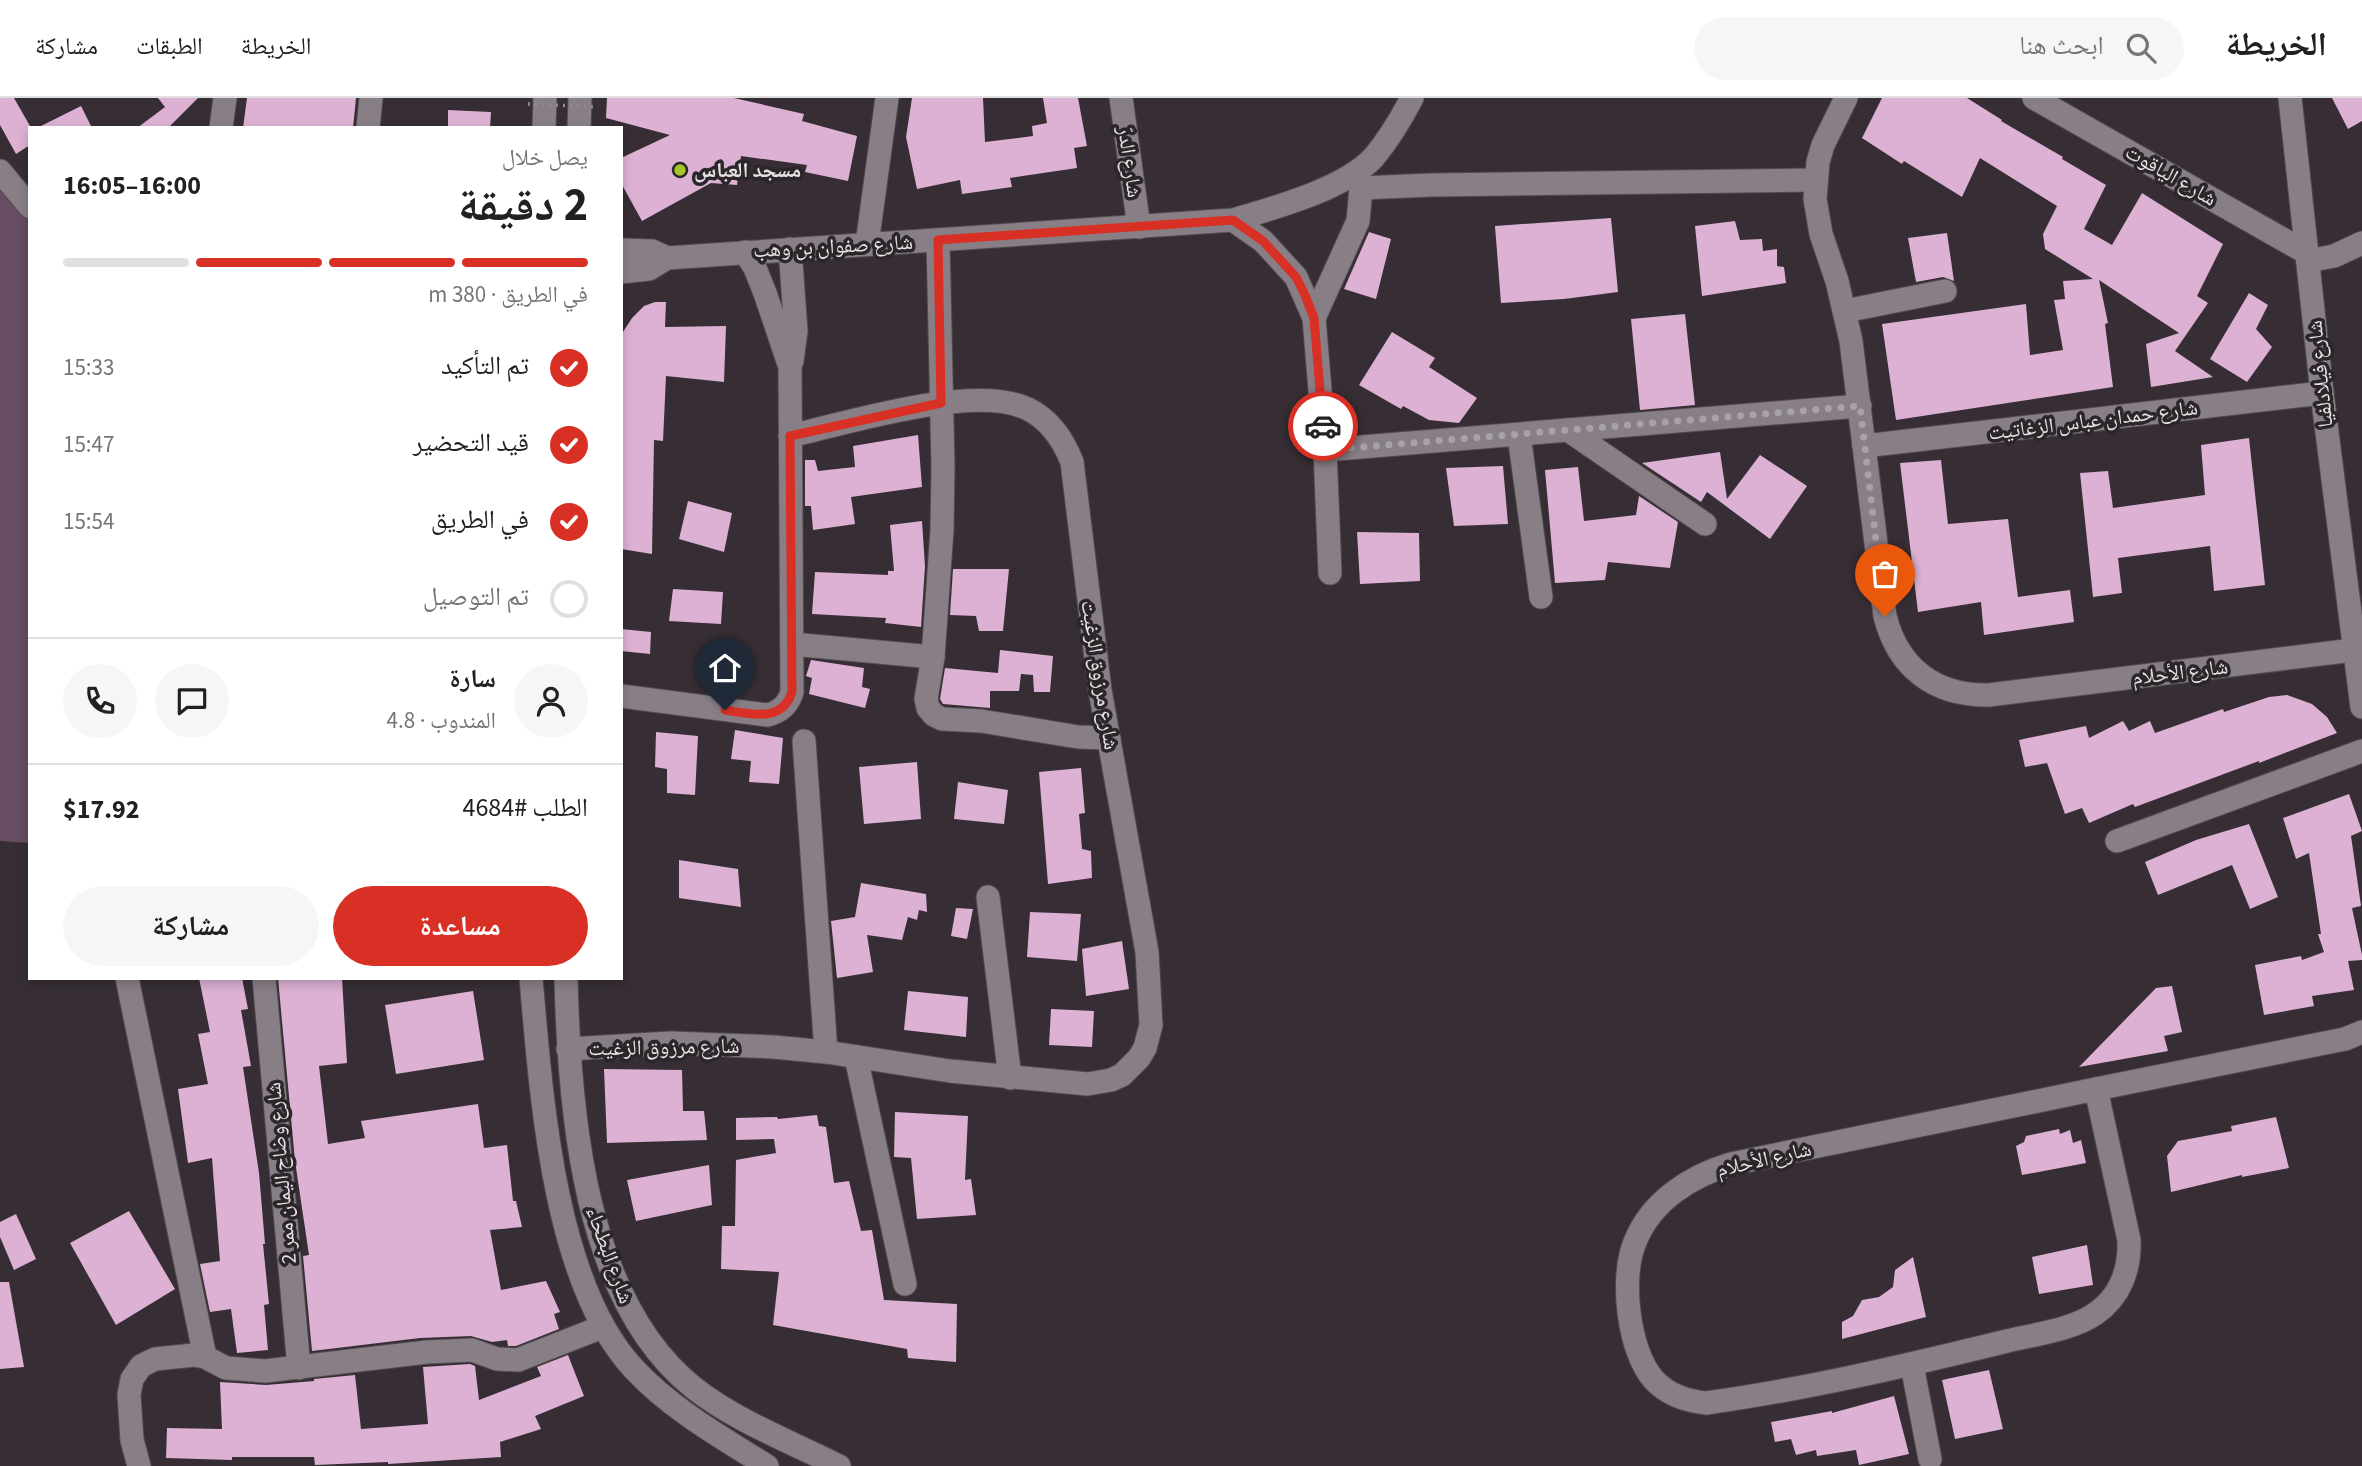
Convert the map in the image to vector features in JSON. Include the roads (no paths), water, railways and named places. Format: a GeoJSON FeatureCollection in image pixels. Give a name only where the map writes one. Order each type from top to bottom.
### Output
{"type":"FeatureCollection","features":[{"type":"Feature","properties":{"kind":"street"},"geometry":{"type":"LineString","coordinates":[[221,126],[225,98]]}},
{"type":"Feature","properties":{"kind":"street"},"geometry":{"type":"LineString","coordinates":[[368,126],[371,98]]}},
{"type":"Feature","properties":{"kind":"street"},"geometry":{"type":"LineString","coordinates":[[867,244],[887,98]]}},
{"type":"Feature","properties":{"kind":"street","name":"شارع الدرّ"},"geometry":{"type":"LineString","coordinates":[[1121,98],[1139,227]]}},
{"type":"Feature","properties":{"kind":"street","name":"شارع صفوان بن وهب"},"geometry":{"type":"LineString","coordinates":[[627,277],[649,269],[667,258],[1233,220],[1358,180],[1392,134],[1412,98]]}},
{"type":"Feature","properties":{"kind":"street"},"geometry":{"type":"LineString","coordinates":[[1846,98],[1823,145],[1815,180],[1816,217],[1845,311],[1864,446]]}},
{"type":"Feature","properties":{"kind":"street","name":"شارع الياقوت"},"geometry":{"type":"LineString","coordinates":[[2034,98],[2307,257]]}},
{"type":"Feature","properties":{"kind":"street","name":"شارع فيلادلفيا"},"geometry":{"type":"LineString","coordinates":[[2290,98],[2322,393],[2361,700]]}},
{"type":"Feature","properties":{"kind":"street"},"geometry":{"type":"LineString","coordinates":[[537,101],[543,126]]}},
{"type":"Feature","properties":{"kind":"street"},"geometry":{"type":"LineString","coordinates":[[580,126],[589,103]]}},
{"type":"Feature","properties":{"kind":"street"},"geometry":{"type":"LineString","coordinates":[[0,171],[28,205]]}},
{"type":"Feature","properties":{"kind":"street"},"geometry":{"type":"LineString","coordinates":[[1314,318],[1358,221],[1358,180],[1431,185],[1815,180]]}},
{"type":"Feature","properties":{"kind":"street"},"geometry":{"type":"LineString","coordinates":[[1233,220],[1263,241],[1296,277],[1314,318],[1325,450],[1330,573]]}},
{"type":"Feature","properties":{"kind":"street"},"geometry":{"type":"LineString","coordinates":[[938,240],[942,530],[927,704],[930,712],[937,718],[981,721],[1047,733],[1109,738]]}},
{"type":"Feature","properties":{"kind":"street"},"geometry":{"type":"LineString","coordinates":[[2307,257],[2334,256],[2362,243]]}},
{"type":"Feature","properties":{"kind":"street"},"geometry":{"type":"LineString","coordinates":[[790,249],[796,340],[790,367]]}},
{"type":"Feature","properties":{"kind":"street","name":"شارع صفوان بن وهب"},"geometry":{"type":"LineString","coordinates":[[623,250],[652,251],[667,258]]}},
{"type":"Feature","properties":{"kind":"street"},"geometry":{"type":"LineString","coordinates":[[623,696],[751,714],[774,713],[781,710],[790,698],[793,684],[790,367],[765,293],[745,252]]}},
{"type":"Feature","properties":{"kind":"street"},"geometry":{"type":"LineString","coordinates":[[1845,311],[1945,291]]}},
{"type":"Feature","properties":{"kind":"street","name":"شارع حمدان عباس الزغاتيت"},"geometry":{"type":"LineString","coordinates":[[1864,446],[2322,393]]}},
{"type":"Feature","properties":{"kind":"street","name":"شارع مرزوق الزغيت"},"geometry":{"type":"LineString","coordinates":[[539,1071],[569,1058],[619,1045],[697,1044],[826,1052],[1010,1078],[1088,1084],[1111,1080],[1122,1074],[1139,1058],[1149,1037],[1149,982],[1144,932],[1100,690],[1074,476],[1067,449],[1051,425],[1028,409],[1001,402],[941,403],[790,436]]}},
{"type":"Feature","properties":{"kind":"street"},"geometry":{"type":"LineString","coordinates":[[1325,450],[1860,406]]}},
{"type":"Feature","properties":{"kind":"street"},"geometry":{"type":"LineString","coordinates":[[1567,430],[1705,524]]}},
{"type":"Feature","properties":{"kind":"street"},"geometry":{"type":"LineString","coordinates":[[1518,435],[1541,597]]}},
{"type":"Feature","properties":{"kind":"street","name":"شارع الأحلام"},"geometry":{"type":"LineString","coordinates":[[1864,446],[1885,616],[1895,646],[1915,671],[1942,688],[1973,695],[2006,694],[2353,650]]}},
{"type":"Feature","properties":{"kind":"street"},"geometry":{"type":"LineString","coordinates":[[792,644],[933,657]]}},
{"type":"Feature","properties":{"kind":"street"},"geometry":{"type":"LineString","coordinates":[[804,741],[826,1052]]}},
{"type":"Feature","properties":{"kind":"street"},"geometry":{"type":"LineString","coordinates":[[2118,841],[2362,751]]}},
{"type":"Feature","properties":{"kind":"street"},"geometry":{"type":"LineString","coordinates":[[988,897],[1010,1078]]}},
{"type":"Feature","properties":{"kind":"street"},"geometry":{"type":"LineString","coordinates":[[127,980],[205,1357]]}},
{"type":"Feature","properties":{"kind":"street","name":"شارع وضاح اليمان ممر 2"},"geometry":{"type":"LineString","coordinates":[[264,980],[299,1368]]}},
{"type":"Feature","properties":{"kind":"street","name":"شارع البطحاء"},"geometry":{"type":"LineString","coordinates":[[531,980],[539,1071],[560,1201],[576,1261],[602,1327],[634,1369],[691,1419],[767,1466]]}},
{"type":"Feature","properties":{"kind":"street","name":"شارع البطحاء"},"geometry":{"type":"LineString","coordinates":[[566,980],[569,1058],[583,1166],[599,1237],[627,1305],[645,1335],[667,1363],[693,1387],[722,1408],[839,1466]]}},
{"type":"Feature","properties":{"kind":"street"},"geometry":{"type":"LineString","coordinates":[[2096,1089],[2345,1039],[2362,1032]]}},
{"type":"Feature","properties":{"kind":"street"},"geometry":{"type":"LineString","coordinates":[[856,1057],[905,1284]]}},
{"type":"Feature","properties":{"kind":"street","name":"شارع الأحلام"},"geometry":{"type":"LineString","coordinates":[[2096,1089],[2129,1241],[2127,1269],[2114,1296],[2094,1315],[2081,1321],[1912,1365],[1706,1403],[1683,1399],[1662,1388],[1646,1370],[1635,1341],[1628,1302],[1634,1243],[1666,1198],[1681,1186],[1713,1169],[2096,1089]]}},
{"type":"Feature","properties":{"kind":"street"},"geometry":{"type":"LineString","coordinates":[[139,1466],[132,1440],[129,1395],[132,1379],[141,1366],[155,1359],[184,1355],[205,1357],[226,1368],[265,1371],[427,1352],[472,1350],[497,1359],[517,1360],[602,1327]]}},
{"type":"Feature","properties":{"kind":"street"},"geometry":{"type":"LineString","coordinates":[[1912,1365],[1930,1459]]}},
{"type":"Feature","properties":{"kind":"place","name":"مسجد العباس"},"geometry":{"type":"Point","coordinates":[680,170]}}]}
